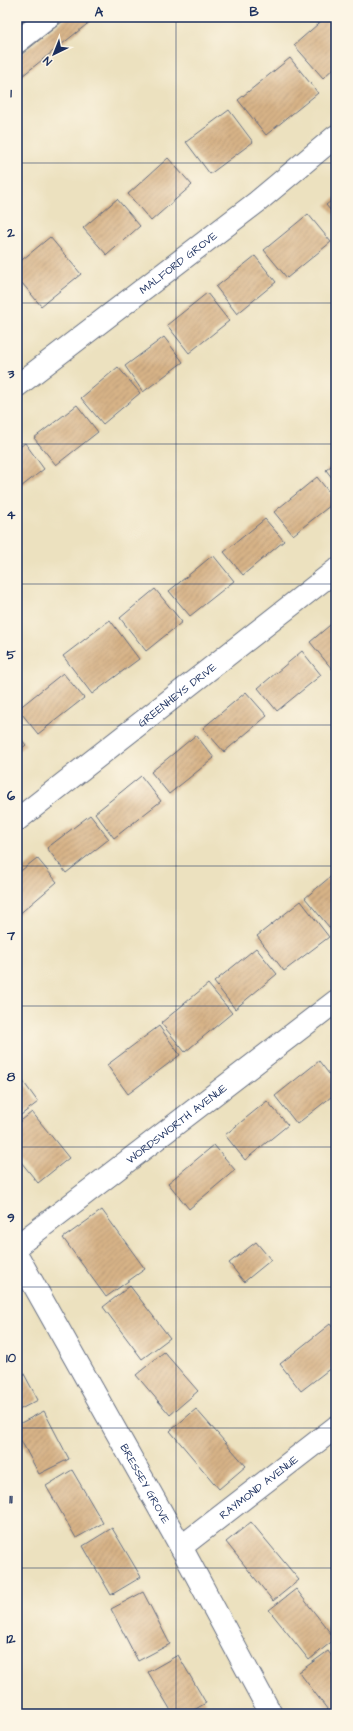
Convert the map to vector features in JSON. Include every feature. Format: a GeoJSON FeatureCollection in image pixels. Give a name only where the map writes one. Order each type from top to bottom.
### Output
{"type":"FeatureCollection","features":[{"type":"Feature","properties":{"kind":"street"},"geometry":{"type":"LineString","coordinates":[[17,42],[49,17]]}},
{"type":"Feature","properties":{"kind":"street","name":"MALFORD GROVE"},"geometry":{"type":"LineString","coordinates":[[17,386],[257,202],[336,136]]}},
{"type":"Feature","properties":{"kind":"street","name":"GREENHEYS DRIVE"},"geometry":{"type":"LineString","coordinates":[[17,820],[336,570]]}},
{"type":"Feature","properties":{"kind":"street","name":"WORDSWORTH AVENUE"},"geometry":{"type":"LineString","coordinates":[[17,1246],[336,1001]]}},
{"type":"Feature","properties":{"kind":"street","name":"BRESSEY GROVE"},"geometry":{"type":"LineString","coordinates":[[17,1254],[181,1547],[272,1714]]}},
{"type":"Feature","properties":{"kind":"street","name":"RAYMOND AVENUE"},"geometry":{"type":"LineString","coordinates":[[181,1547],[336,1427]]}},
{"type":"Feature","properties":{"kind":"building"},"geometry":{"type":"Polygon","coordinates":[[[17,17],[29,17],[17,27],[17,17]]]}},
{"type":"Feature","properties":{"kind":"building"},"geometry":{"type":"Polygon","coordinates":[[[68,17],[96,17],[17,80],[17,58],[68,17]]]}},
{"type":"Feature","properties":{"kind":"building"},"geometry":{"type":"Polygon","coordinates":[[[326,17],[336,17],[336,66],[323,78],[294,45],[326,17]]]}},
{"type":"Feature","properties":{"kind":"building"},"geometry":{"type":"Polygon","coordinates":[[[290,58],[318,93],[266,135],[238,100],[290,58]]]}},
{"type":"Feature","properties":{"kind":"building"},"geometry":{"type":"Polygon","coordinates":[[[229,110],[253,142],[210,174],[186,142],[229,110]]]}},
{"type":"Feature","properties":{"kind":"building"},"geometry":{"type":"Polygon","coordinates":[[[168,158],[192,185],[151,221],[128,194],[168,158]]]}},
{"type":"Feature","properties":{"kind":"building"},"geometry":{"type":"Polygon","coordinates":[[[336,197],[336,217],[326,205],[336,197]]]}},
{"type":"Feature","properties":{"kind":"building"},"geometry":{"type":"Polygon","coordinates":[[[117,199],[140,226],[107,255],[83,228],[117,199]]]}},
{"type":"Feature","properties":{"kind":"building"},"geometry":{"type":"Polygon","coordinates":[[[308,214],[331,242],[287,278],[264,250],[308,214]]]}},
{"type":"Feature","properties":{"kind":"building"},"geometry":{"type":"Polygon","coordinates":[[[50,237],[81,274],[41,306],[17,277],[17,264],[50,237]]]}},
{"type":"Feature","properties":{"kind":"building"},"geometry":{"type":"Polygon","coordinates":[[[255,256],[276,282],[237,314],[216,287],[255,256]]]}},
{"type":"Feature","properties":{"kind":"building"},"geometry":{"type":"Polygon","coordinates":[[[207,293],[229,321],[189,353],[167,325],[207,293]]]}},
{"type":"Feature","properties":{"kind":"building"},"geometry":{"type":"Polygon","coordinates":[[[164,337],[183,362],[143,392],[125,366],[164,337]]]}},
{"type":"Feature","properties":{"kind":"building"},"geometry":{"type":"Polygon","coordinates":[[[118,367],[140,393],[103,424],[81,398],[118,367]]]}},
{"type":"Feature","properties":{"kind":"building"},"geometry":{"type":"Polygon","coordinates":[[[77,405],[98,432],[56,465],[34,438],[77,405]]]}},
{"type":"Feature","properties":{"kind":"building"},"geometry":{"type":"Polygon","coordinates":[[[25,443],[44,469],[17,490],[17,449],[25,443]]]}},
{"type":"Feature","properties":{"kind":"building"},"geometry":{"type":"Polygon","coordinates":[[[336,462],[336,483],[326,470],[336,462]]]}},
{"type":"Feature","properties":{"kind":"building"},"geometry":{"type":"Polygon","coordinates":[[[317,477],[336,501],[293,535],[274,512],[317,477]]]}},
{"type":"Feature","properties":{"kind":"building"},"geometry":{"type":"Polygon","coordinates":[[[265,519],[284,541],[243,575],[224,552],[265,519]]]}},
{"type":"Feature","properties":{"kind":"building"},"geometry":{"type":"Polygon","coordinates":[[[213,555],[234,581],[190,616],[169,591],[213,555]]]}},
{"type":"Feature","properties":{"kind":"building"},"geometry":{"type":"Polygon","coordinates":[[[155,589],[182,622],[146,651],[120,618],[155,589]]]}},
{"type":"Feature","properties":{"kind":"building"},"geometry":{"type":"Polygon","coordinates":[[[110,620],[139,659],[92,694],[63,656],[110,620]]]}},
{"type":"Feature","properties":{"kind":"building"},"geometry":{"type":"Polygon","coordinates":[[[336,620],[336,665],[332,669],[310,642],[336,620]]]}},
{"type":"Feature","properties":{"kind":"building"},"geometry":{"type":"Polygon","coordinates":[[[302,651],[321,675],[277,711],[258,688],[302,651]]]}},
{"type":"Feature","properties":{"kind":"building"},"geometry":{"type":"Polygon","coordinates":[[[63,673],[84,698],[38,734],[18,709],[63,673]]]}},
{"type":"Feature","properties":{"kind":"building"},"geometry":{"type":"Polygon","coordinates":[[[246,692],[267,716],[224,752],[203,728],[246,692]]]}},
{"type":"Feature","properties":{"kind":"building"},"geometry":{"type":"Polygon","coordinates":[[[17,734],[26,745],[17,752],[17,734]]]}},
{"type":"Feature","properties":{"kind":"building"},"geometry":{"type":"Polygon","coordinates":[[[196,735],[214,758],[169,794],[151,772],[196,735]]]}},
{"type":"Feature","properties":{"kind":"building"},"geometry":{"type":"Polygon","coordinates":[[[141,776],[161,801],[114,838],[95,813],[141,776]]]}},
{"type":"Feature","properties":{"kind":"building"},"geometry":{"type":"Polygon","coordinates":[[[90,815],[109,839],[66,873],[47,848],[90,815]]]}},
{"type":"Feature","properties":{"kind":"building"},"geometry":{"type":"Polygon","coordinates":[[[37,858],[57,882],[17,916],[17,874],[37,858]]]}},
{"type":"Feature","properties":{"kind":"building"},"geometry":{"type":"Polygon","coordinates":[[[336,872],[336,931],[334,933],[305,898],[336,872]]]}},
{"type":"Feature","properties":{"kind":"building"},"geometry":{"type":"Polygon","coordinates":[[[301,901],[329,937],[284,971],[257,936],[301,901]]]}},
{"type":"Feature","properties":{"kind":"building"},"geometry":{"type":"Polygon","coordinates":[[[256,948],[277,974],[235,1009],[214,982],[256,948]]]}},
{"type":"Feature","properties":{"kind":"building"},"geometry":{"type":"Polygon","coordinates":[[[208,984],[232,1013],[185,1052],[161,1023],[208,984]]]}},
{"type":"Feature","properties":{"kind":"building"},"geometry":{"type":"Polygon","coordinates":[[[159,1026],[180,1055],[128,1094],[107,1065],[159,1026]]]}},
{"type":"Feature","properties":{"kind":"building"},"geometry":{"type":"Polygon","coordinates":[[[319,1061],[336,1083],[336,1093],[297,1124],[275,1096],[319,1061]]]}},
{"type":"Feature","properties":{"kind":"building"},"geometry":{"type":"Polygon","coordinates":[[[17,1073],[38,1102],[17,1118],[17,1073]]]}},
{"type":"Feature","properties":{"kind":"building"},"geometry":{"type":"Polygon","coordinates":[[[267,1101],[288,1125],[245,1160],[225,1135],[267,1101]]]}},
{"type":"Feature","properties":{"kind":"building"},"geometry":{"type":"Polygon","coordinates":[[[32,1112],[69,1158],[38,1183],[17,1157],[17,1124],[32,1112]]]}},
{"type":"Feature","properties":{"kind":"building"},"geometry":{"type":"Polygon","coordinates":[[[214,1145],[235,1170],[189,1209],[168,1183],[214,1145]]]}},
{"type":"Feature","properties":{"kind":"building"},"geometry":{"type":"Polygon","coordinates":[[[102,1210],[145,1269],[106,1297],[63,1238],[102,1210]]]}},
{"type":"Feature","properties":{"kind":"building"},"geometry":{"type":"Polygon","coordinates":[[[256,1242],[271,1260],[244,1282],[229,1263],[256,1242]]]}},
{"type":"Feature","properties":{"kind":"building"},"geometry":{"type":"Polygon","coordinates":[[[130,1286],[170,1338],[142,1359],[103,1307],[130,1286]]]}},
{"type":"Feature","properties":{"kind":"building"},"geometry":{"type":"Polygon","coordinates":[[[330,1324],[336,1332],[336,1364],[301,1391],[280,1364],[330,1324]]]}},
{"type":"Feature","properties":{"kind":"building"},"geometry":{"type":"Polygon","coordinates":[[[164,1352],[198,1391],[170,1415],[136,1375],[164,1352]]]}},
{"type":"Feature","properties":{"kind":"building"},"geometry":{"type":"Polygon","coordinates":[[[17,1361],[38,1400],[17,1411],[17,1361]]]}},
{"type":"Feature","properties":{"kind":"building"},"geometry":{"type":"Polygon","coordinates":[[[196,1409],[246,1466],[219,1489],[170,1431],[196,1409]]]}},
{"type":"Feature","properties":{"kind":"building"},"geometry":{"type":"Polygon","coordinates":[[[44,1411],[69,1459],[39,1474],[17,1433],[17,1425],[44,1411]]]}},
{"type":"Feature","properties":{"kind":"building"},"geometry":{"type":"Polygon","coordinates":[[[72,1470],[103,1523],[76,1538],[46,1486],[72,1470]]]}},
{"type":"Feature","properties":{"kind":"building"},"geometry":{"type":"Polygon","coordinates":[[[251,1522],[299,1580],[273,1601],[226,1542],[251,1522]]]}},
{"type":"Feature","properties":{"kind":"building"},"geometry":{"type":"Polygon","coordinates":[[[112,1528],[141,1577],[111,1595],[83,1546],[112,1528]]]}},
{"type":"Feature","properties":{"kind":"building"},"geometry":{"type":"Polygon","coordinates":[[[296,1589],[335,1639],[309,1660],[269,1610],[296,1589]]]}},
{"type":"Feature","properties":{"kind":"building"},"geometry":{"type":"Polygon","coordinates":[[[143,1592],[170,1644],[138,1661],[111,1609],[143,1592]]]}},
{"type":"Feature","properties":{"kind":"building"},"geometry":{"type":"Polygon","coordinates":[[[328,1651],[336,1662],[336,1714],[331,1714],[299,1672],[328,1651]]]}},
{"type":"Feature","properties":{"kind":"building"},"geometry":{"type":"Polygon","coordinates":[[[178,1655],[206,1703],[187,1714],[173,1714],[148,1672],[178,1655]]]}}]}
